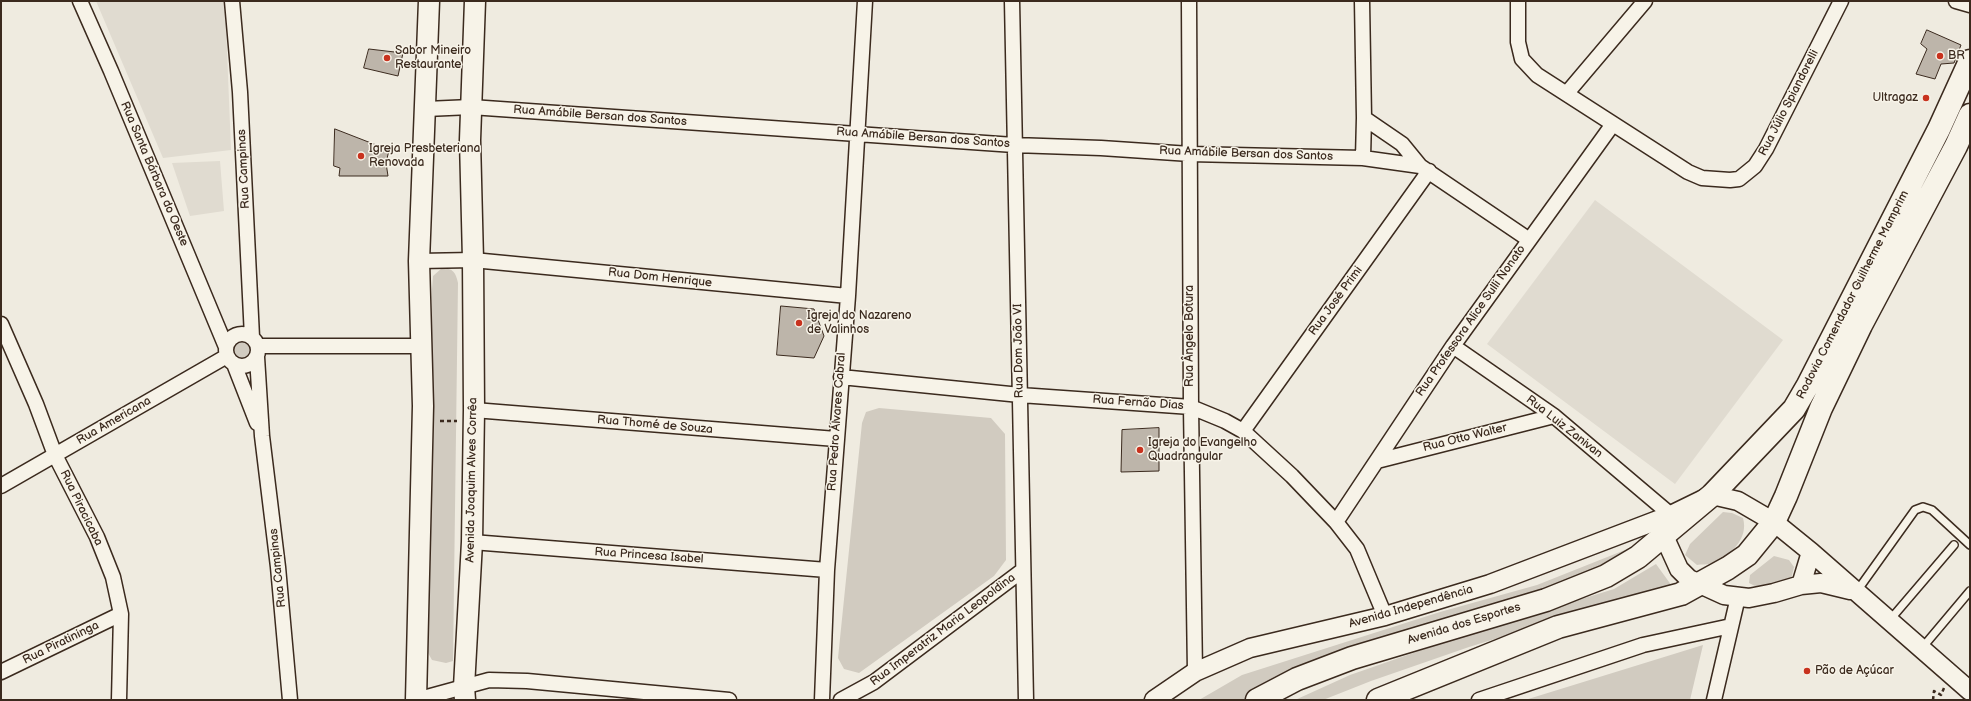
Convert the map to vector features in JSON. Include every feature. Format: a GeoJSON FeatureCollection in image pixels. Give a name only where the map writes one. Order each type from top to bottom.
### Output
{"type":"FeatureCollection","features":[{"type":"Feature","properties":{"kind":"main road"},"geometry":{"type":"LineString","coordinates":[[416,700],[422,420],[419,261],[429,1]]}},
{"type":"Feature","properties":{"kind":"main road","name":"Avenida Joaquim Alves Corrêa"},"geometry":{"type":"LineString","coordinates":[[464,694],[472,542],[474,416],[473,260],[470,140],[475,1]]}},
{"type":"Feature","properties":{"kind":"main road","name":"Rodovia Comendador Guilherme Mamprim"},"geometry":{"type":"LineString","coordinates":[[1664,536],[1712,495],[1794,409],[1808,385],[1939,129],[1970,60]]}},
{"type":"Feature","properties":{"kind":"main road","name":"Rodovia Comendador Guilherme Mamprim"},"geometry":{"type":"LineString","coordinates":[[1701,584],[1747,555],[1774,522],[1828,394],[1861,325],[1956,146],[1970,115]]}},
{"type":"Feature","properties":{"kind":"main road","name":"Avenida dos Esportes"},"geometry":{"type":"LineString","coordinates":[[1256,700],[1297,680],[1352,658],[1546,600],[1606,576],[1638,557],[1664,536]]}},
{"type":"Feature","properties":{"kind":"main road"},"geometry":{"type":"LineString","coordinates":[[1378,700],[1558,627],[1680,594],[1701,584]]}},
{"type":"Feature","properties":{"kind":"street","name":"Rua Santa Bárbara do Oeste"},"geometry":{"type":"LineString","coordinates":[[80,1],[114,78],[229,356]]}},
{"type":"Feature","properties":{"kind":"street","name":"Rua Campinas"},"geometry":{"type":"LineString","coordinates":[[232,1],[240,92],[262,436],[278,567],[290,700]]}},
{"type":"Feature","properties":{"kind":"street","name":"Rua Pedro Álvares Cabral"},"geometry":{"type":"LineString","coordinates":[[822,700],[827,570],[840,377],[848,296],[865,1]]}},
{"type":"Feature","properties":{"kind":"street","name":"Rua Dom João VI"},"geometry":{"type":"LineString","coordinates":[[1012,1],[1026,700]]}},
{"type":"Feature","properties":{"kind":"street","name":"Rua Ângelo Botura"},"geometry":{"type":"LineString","coordinates":[[1189,1],[1190,407],[1195,672]]}},
{"type":"Feature","properties":{"kind":"street"},"geometry":{"type":"LineString","coordinates":[[1362,1],[1364,118],[1363,158]]}},
{"type":"Feature","properties":{"kind":"street","name":"Rua Júlio Spiandorelli"},"geometry":{"type":"LineString","coordinates":[[1518,1],[1518,42],[1522,59],[1537,75],[1688,172],[1702,178],[1716,180],[1738,179],[1755,166],[1766,149],[1841,1]]}},
{"type":"Feature","properties":{"kind":"street"},"geometry":{"type":"LineString","coordinates":[[1567,93],[1644,1]]}},
{"type":"Feature","properties":{"kind":"street"},"geometry":{"type":"LineString","coordinates":[[1956,1],[1970,5]]}},
{"type":"Feature","properties":{"kind":"street","name":"Rua Amábile Bersan dos Santos"},"geometry":{"type":"LineString","coordinates":[[426,109],[471,107],[1014,145],[1101,148],[1190,154],[1363,158],[1425,169]]}},
{"type":"Feature","properties":{"kind":"street"},"geometry":{"type":"LineString","coordinates":[[1364,118],[1402,144],[1425,169],[1528,239]]}},
{"type":"Feature","properties":{"kind":"street","name":"Rua Professora Alice Sulli Nonato"},"geometry":{"type":"LineString","coordinates":[[1336,522],[1453,346],[1528,239],[1613,124]]}},
{"type":"Feature","properties":{"kind":"street","name":"Rua José Primi"},"geometry":{"type":"LineString","coordinates":[[1243,431],[1425,169]]}},
{"type":"Feature","properties":{"kind":"street"},"geometry":{"type":"LineString","coordinates":[[419,261],[473,260]]}},
{"type":"Feature","properties":{"kind":"street","name":"Rua Dom Henrique"},"geometry":{"type":"LineString","coordinates":[[473,260],[848,296]]}},
{"type":"Feature","properties":{"kind":"street","name":"Rua Piracicaba"},"geometry":{"type":"LineString","coordinates":[[1,324],[36,404],[55,455],[97,536],[113,577],[121,614],[119,700]]}},
{"type":"Feature","properties":{"kind":"street"},"geometry":{"type":"LineString","coordinates":[[256,347],[249,365],[244,366],[229,356],[229,341],[237,334],[242,334],[256,347],[420,346]]}},
{"type":"Feature","properties":{"kind":"street","name":"Rua Luiz Zanivan"},"geometry":{"type":"LineString","coordinates":[[1453,346],[1554,416],[1671,515]]}},
{"type":"Feature","properties":{"kind":"street","name":"Rua Campinas"},"geometry":{"type":"LineString","coordinates":[[229,356],[262,436]]}},
{"type":"Feature","properties":{"kind":"street","name":"Rua Americana"},"geometry":{"type":"LineString","coordinates":[[1,486],[229,356]]}},
{"type":"Feature","properties":{"kind":"street","name":"Rua Fernão Dias"},"geometry":{"type":"LineString","coordinates":[[840,377],[1020,395],[1190,407],[1225,421],[1243,431],[1292,476],[1336,522],[1357,549],[1385,616]]}},
{"type":"Feature","properties":{"kind":"street","name":"Rua Thomé de Souza"},"geometry":{"type":"LineString","coordinates":[[474,416],[836,439]]}},
{"type":"Feature","properties":{"kind":"street","name":"Rua Otto Walter"},"geometry":{"type":"LineString","coordinates":[[1377,461],[1554,416]]}},
{"type":"Feature","properties":{"kind":"street"},"geometry":{"type":"LineString","coordinates":[[1854,591],[1821,583],[1802,585],[1749,598],[1724,595],[1689,579],[1679,569],[1664,536],[1671,515],[1712,495],[1738,501],[1774,522],[1812,552],[1854,591],[1922,648],[1970,691]]}},
{"type":"Feature","properties":{"kind":"street","name":"Avenida Independência"},"geometry":{"type":"LineString","coordinates":[[1154,700],[1195,672],[1250,648],[1385,616],[1490,584],[1671,515]]}},
{"type":"Feature","properties":{"kind":"street","name":"Rua Princesa Isabel"},"geometry":{"type":"LineString","coordinates":[[472,542],[827,570]]}},
{"type":"Feature","properties":{"kind":"street"},"geometry":{"type":"LineString","coordinates":[[1802,585],[1812,552]]}},
{"type":"Feature","properties":{"kind":"street","name":"Rua Imperatriz Maria Leopoldina"},"geometry":{"type":"LineString","coordinates":[[841,700],[874,682],[1023,570]]}},
{"type":"Feature","properties":{"kind":"street"},"geometry":{"type":"LineString","coordinates":[[1714,700],[1738,597]]}},
{"type":"Feature","properties":{"kind":"street","name":"Rua Piratininga"},"geometry":{"type":"LineString","coordinates":[[1,672],[121,614]]}},
{"type":"Feature","properties":{"kind":"street"},"geometry":{"type":"LineString","coordinates":[[1479,700],[1643,645],[1731,626]]}},
{"type":"Feature","properties":{"kind":"street"},"geometry":{"type":"LineString","coordinates":[[416,700],[464,694],[489,680],[528,681],[729,700]]}},
{"type":"Feature","properties":{"kind":"lane"},"geometry":{"type":"LineString","coordinates":[[1854,591],[1915,510],[1923,507],[1932,510],[1970,545]]}},
{"type":"Feature","properties":{"kind":"lane"},"geometry":{"type":"LineString","coordinates":[[1889,621],[1954,545]]}},
{"type":"Feature","properties":{"kind":"lane"},"geometry":{"type":"LineString","coordinates":[[1922,648],[1970,591]]}},
{"type":"Feature","properties":{"kind":"path"},"geometry":{"type":"LineString","coordinates":[[422,420],[474,416]]}},
{"type":"Feature","properties":{"kind":"shaded area"},"geometry":{"type":"Polygon","coordinates":[[[96,1],[225,1],[231,150],[163,158],[96,1]]]}},
{"type":"Feature","properties":{"kind":"shaded area"},"geometry":{"type":"Polygon","coordinates":[[[220,161],[224,211],[190,216],[172,163],[220,161]]]}},
{"type":"Feature","properties":{"kind":"shaded area"},"geometry":{"type":"Polygon","coordinates":[[[1595,200],[1783,340],[1675,484],[1487,344],[1595,200]]]}},
{"type":"Feature","properties":{"kind":"shaded area"},"geometry":{"type":"Polygon","coordinates":[[[442,268],[451,270],[456,276],[458,283],[453,661],[446,663],[432,660],[428,653],[432,289],[433,276],[442,268]]]}},
{"type":"Feature","properties":{"kind":"shaded area"},"geometry":{"type":"Polygon","coordinates":[[[237,341],[245,341],[250,346],[248,357],[245,359],[237,359],[232,354],[232,346],[237,341]]]}},
{"type":"Feature","properties":{"kind":"shaded area"},"geometry":{"type":"Polygon","coordinates":[[[879,408],[991,418],[1005,434],[1006,560],[994,576],[859,673],[844,669],[838,658],[862,423],[866,412],[879,408]]]}},
{"type":"Feature","properties":{"kind":"shaded area"},"geometry":{"type":"Polygon","coordinates":[[[1723,512],[1732,513],[1743,518],[1744,526],[1741,540],[1731,551],[1719,560],[1710,564],[1697,565],[1685,555],[1690,544],[1723,512]]]}},
{"type":"Feature","properties":{"kind":"shaded area"},"geometry":{"type":"Polygon","coordinates":[[[1640,544],[1605,570],[1298,669],[1243,700],[1199,700],[1242,675],[1440,612],[1537,585],[1640,544]]]}},
{"type":"Feature","properties":{"kind":"shaded area"},"geometry":{"type":"Polygon","coordinates":[[[1774,556],[1789,560],[1794,567],[1791,579],[1757,587],[1749,583],[1750,575],[1774,556]]]}},
{"type":"Feature","properties":{"kind":"shaded area"},"geometry":{"type":"Polygon","coordinates":[[[1656,564],[1677,593],[1559,619],[1469,647],[1371,681],[1323,700],[1295,700],[1350,675],[1462,636],[1614,589],[1656,564]]]}},
{"type":"Feature","properties":{"kind":"shaded area"},"geometry":{"type":"Polygon","coordinates":[[[1703,645],[1690,700],[1525,700],[1703,645]]]}},
{"type":"Feature","properties":{"kind":"building","name":"BR"},"geometry":{"type":"Polygon","coordinates":[[[1927,30],[1961,45],[1954,63],[1941,64],[1935,79],[1916,74],[1927,49],[1921,44],[1927,30]]]}},
{"type":"Feature","properties":{"kind":"building","name":"Sabor Mineiro Restaurante"},"geometry":{"type":"Polygon","coordinates":[[[369,49],[403,53],[398,76],[364,68],[369,49]]]}},
{"type":"Feature","properties":{"kind":"building","name":"Igreja Presbeteriana Renovada"},"geometry":{"type":"Polygon","coordinates":[[[335,129],[389,150],[386,163],[388,176],[339,176],[340,168],[334,166],[335,129]]]}},
{"type":"Feature","properties":{"kind":"building","name":"Igreja do Nazareno de Valinhos"},"geometry":{"type":"Polygon","coordinates":[[[781,306],[814,309],[824,336],[814,358],[777,355],[781,306]]]}},
{"type":"Feature","properties":{"kind":"building","name":"Igreja do Evangelho Quadrangular"},"geometry":{"type":"Polygon","coordinates":[[[1159,428],[1159,471],[1121,472],[1122,430],[1159,428]]]}},
{"type":"Feature","properties":{"kind":"place","name":"BR"},"geometry":{"type":"Point","coordinates":[1940,56]}},
{"type":"Feature","properties":{"kind":"place","name":"Sabor Mineiro Restaurante"},"geometry":{"type":"Point","coordinates":[387,58]}},
{"type":"Feature","properties":{"kind":"place","name":"Ultragaz"},"geometry":{"type":"Point","coordinates":[1926,98]}},
{"type":"Feature","properties":{"kind":"place","name":"Igreja Presbeteriana Renovada"},"geometry":{"type":"Point","coordinates":[361,156]}},
{"type":"Feature","properties":{"kind":"place","name":"Igreja do Nazareno de Valinhos"},"geometry":{"type":"Point","coordinates":[799,323]}},
{"type":"Feature","properties":{"kind":"place","name":"Igreja do Evangelho Quadrangular"},"geometry":{"type":"Point","coordinates":[1140,450]}},
{"type":"Feature","properties":{"kind":"place","name":"Pão de Açúcar"},"geometry":{"type":"Point","coordinates":[1807,671]}}]}
